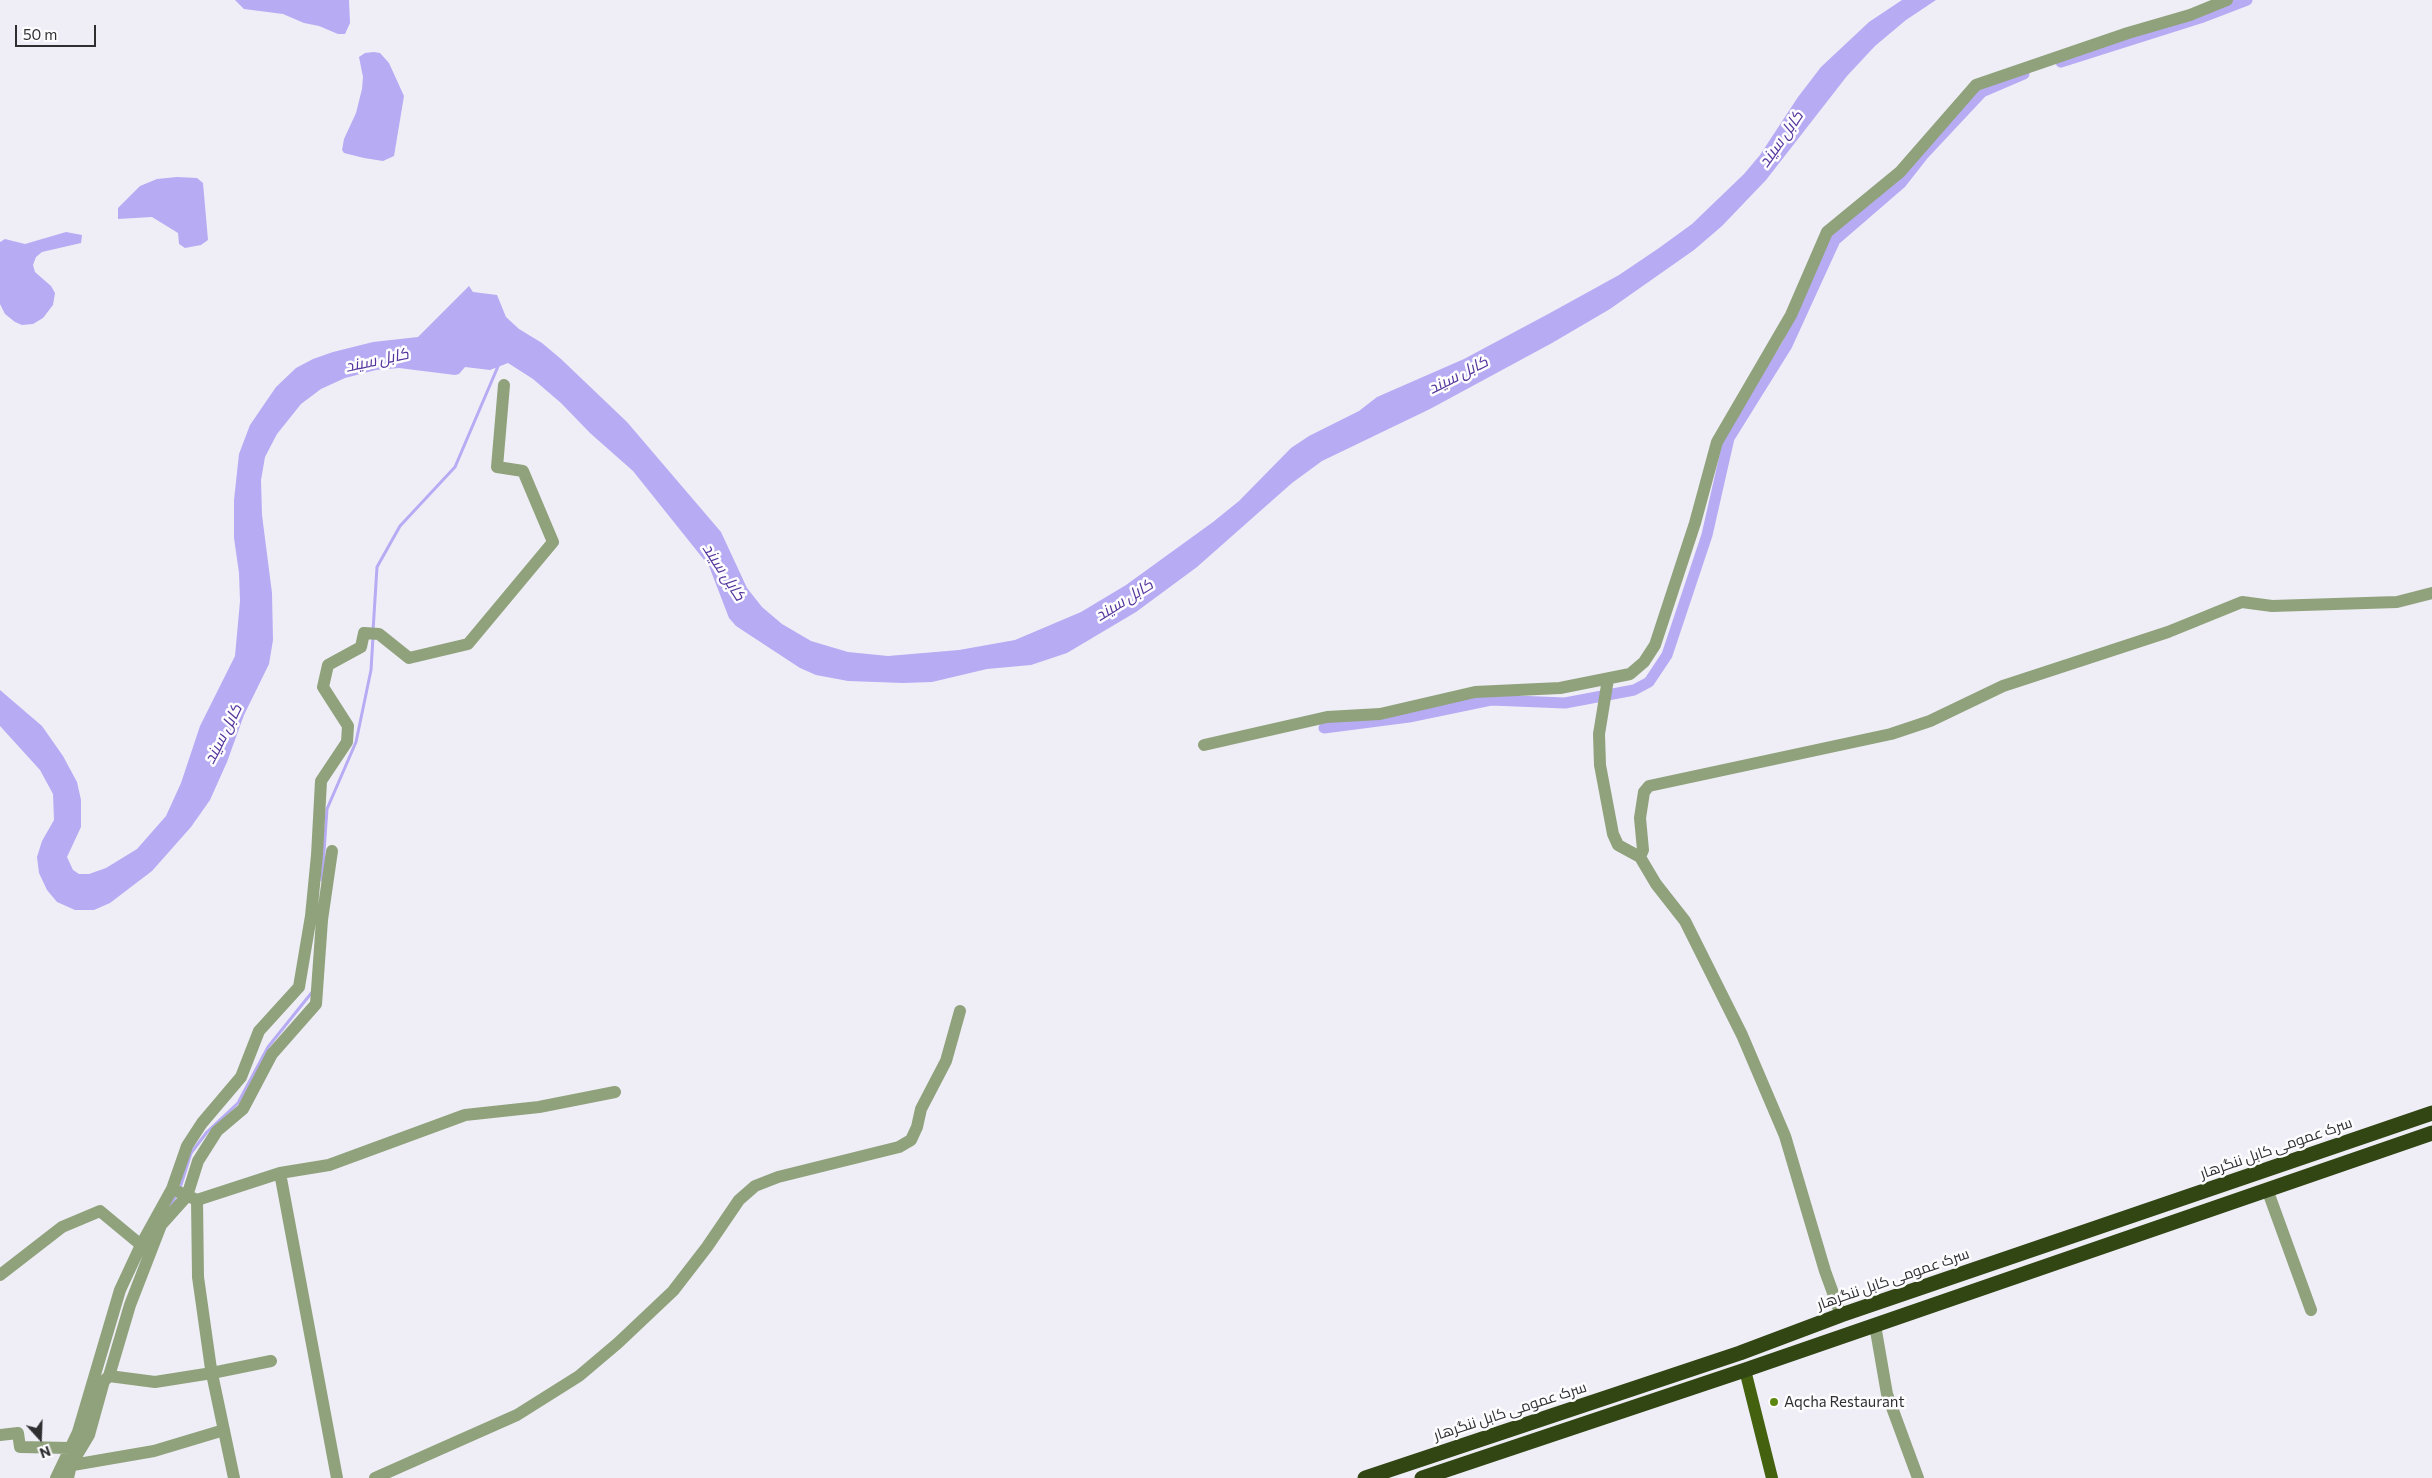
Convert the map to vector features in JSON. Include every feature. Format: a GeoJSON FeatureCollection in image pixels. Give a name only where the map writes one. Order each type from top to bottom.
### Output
{"type":"FeatureCollection","features":[{"type":"Feature","properties":{"kind":"highway","name":"سرک عمومی کابل ننگرهار"},"geometry":{"type":"LineString","coordinates":[[1366,1478],[1740,1353],[1841,1316],[2432,1113]]}},
{"type":"Feature","properties":{"kind":"highway"},"geometry":{"type":"LineString","coordinates":[[1422,1478],[1874,1326],[2432,1133]]}},
{"type":"Feature","properties":{"kind":"highway"},"geometry":{"type":"LineString","coordinates":[[2104,1225],[2110,1243]]}},
{"type":"Feature","properties":{"kind":"main road"},"geometry":{"type":"LineString","coordinates":[[1745,1370],[1772,1478]]}},
{"type":"Feature","properties":{"kind":"street"},"geometry":{"type":"LineString","coordinates":[[1204,745],[1327,717],[1380,714],[1475,692],[1560,688],[1630,674],[1644,662],[1655,645],[1695,523],[1717,442],[1791,315],[1827,232],[1900,172],[1976,86],[2128,33],[2190,15],[2228,0]]}},
{"type":"Feature","properties":{"kind":"street"},"geometry":{"type":"LineString","coordinates":[[68,1478],[66,1466],[70,1448],[89,1398],[120,1290],[141,1245],[172,1189],[188,1146],[202,1123],[241,1077],[259,1031],[299,987],[311,916],[318,855],[321,781],[347,742],[348,726],[322,687],[328,665],[360,647],[364,634],[379,634],[409,658],[468,644],[553,542],[523,471],[497,467],[504,386]]}},
{"type":"Feature","properties":{"kind":"street"},"geometry":{"type":"LineString","coordinates":[[1640,858],[1643,850],[1640,818],[1644,792],[1649,786],[1891,734],[1930,721],[2003,686],[2159,635],[2242,602],[2272,606],[2397,602],[2432,594]]}},
{"type":"Feature","properties":{"kind":"street"},"geometry":{"type":"LineString","coordinates":[[1608,679],[1599,734],[1600,765],[1613,834],[1618,844],[1627,852],[1640,858],[1656,884],[1685,921],[1749,1050],[1785,1136],[1824,1271],[1841,1316]]}},
{"type":"Feature","properties":{"kind":"street"},"geometry":{"type":"LineString","coordinates":[[234,1478],[212,1373],[198,1277],[192,1198],[198,1161],[216,1131],[243,1109],[272,1054],[316,1004],[322,920],[332,851]]}},
{"type":"Feature","properties":{"kind":"street"},"geometry":{"type":"LineString","coordinates":[[375,1478],[517,1415],[579,1376],[618,1343],[673,1291],[707,1247],[739,1200],[755,1186],[778,1177],[899,1147],[911,1140],[917,1127],[921,1109],[946,1061],[960,1011]]}},
{"type":"Feature","properties":{"kind":"street"},"geometry":{"type":"LineString","coordinates":[[56,1478],[88,1435],[104,1381],[109,1376],[130,1305],[161,1225],[192,1198],[280,1173],[329,1165],[465,1115],[539,1106],[615,1092]]}},
{"type":"Feature","properties":{"kind":"street"},"geometry":{"type":"LineString","coordinates":[[280,1173],[337,1478]]}},
{"type":"Feature","properties":{"kind":"street"},"geometry":{"type":"LineString","coordinates":[[172,1189],[192,1198]]}},
{"type":"Feature","properties":{"kind":"street"},"geometry":{"type":"LineString","coordinates":[[2267,1189],[2311,1310]]}},
{"type":"Feature","properties":{"kind":"street"},"geometry":{"type":"LineString","coordinates":[[0,1275],[62,1227],[100,1211],[141,1245]]}},
{"type":"Feature","properties":{"kind":"street"},"geometry":{"type":"LineString","coordinates":[[1874,1326],[1888,1394],[1918,1478]]}},
{"type":"Feature","properties":{"kind":"street"},"geometry":{"type":"LineString","coordinates":[[109,1376],[155,1382],[271,1361]]}},
{"type":"Feature","properties":{"kind":"street"},"geometry":{"type":"LineString","coordinates":[[66,1466],[154,1451],[224,1430]]}},
{"type":"Feature","properties":{"kind":"street"},"geometry":{"type":"LineString","coordinates":[[0,1435],[18,1433],[20,1447],[70,1448]]}},
{"type":"Feature","properties":{"kind":"water"},"geometry":{"type":"Polygon","coordinates":[[[235,0],[349,0],[350,23],[345,34],[338,34],[283,14],[244,9],[235,0]]]}},
{"type":"Feature","properties":{"kind":"water","name":"کابل سيند"},"geometry":{"type":"Polygon","coordinates":[[[1902,0],[1936,0],[1906,20],[1875,46],[1847,76],[1766,180],[1722,226],[1694,250],[1610,309],[1552,343],[1430,409],[1322,461],[1292,483],[1197,567],[1136,612],[1067,653],[1031,665],[987,669],[932,682],[903,683],[848,681],[816,675],[800,668],[736,626],[729,618],[709,566],[633,471],[590,433],[561,403],[533,379],[508,363],[490,370],[465,367],[459,374],[455,375],[399,368],[376,370],[345,378],[321,389],[301,404],[277,434],[265,457],[261,480],[262,515],[272,593],[273,640],[269,664],[244,715],[227,762],[210,800],[191,827],[152,871],[110,903],[94,910],[75,910],[57,902],[47,890],[39,873],[37,857],[42,841],[54,820],[53,794],[40,770],[0,726],[0,690],[42,726],[63,756],[77,782],[81,800],[81,827],[67,857],[73,870],[79,874],[89,874],[106,868],[137,849],[166,816],[181,783],[200,726],[235,656],[240,601],[239,573],[234,538],[234,500],[239,454],[250,425],[276,387],[296,368],[313,359],[373,342],[418,337],[469,286],[473,292],[497,295],[506,317],[519,329],[542,343],[561,359],[627,422],[721,532],[747,588],[762,607],[782,624],[811,641],[848,652],[888,656],[959,650],[1015,640],[1081,612],[1126,585],[1239,501],[1291,448],[1309,436],[1359,411],[1377,397],[1464,359],[1550,313],[1619,275],[1659,248],[1692,224],[1744,174],[1760,155],[1798,97],[1821,67],[1869,22],[1902,0]]]}},
{"type":"Feature","properties":{"kind":"water"},"geometry":{"type":"Polygon","coordinates":[[[365,53],[380,53],[389,63],[404,96],[394,156],[383,161],[344,153],[342,150],[344,139],[356,113],[362,89],[363,77],[359,57],[365,53]]]}},
{"type":"Feature","properties":{"kind":"water"},"geometry":{"type":"Polygon","coordinates":[[[197,178],[203,183],[208,240],[201,245],[185,248],[179,244],[178,233],[152,217],[118,219],[118,208],[140,186],[157,179],[197,178]]]}},
{"type":"Feature","properties":{"kind":"water"},"geometry":{"type":"Polygon","coordinates":[[[66,232],[82,235],[81,243],[42,252],[36,257],[33,265],[35,272],[51,286],[55,293],[53,305],[43,318],[33,324],[22,325],[15,322],[5,314],[0,304],[0,242],[5,239],[25,244],[66,232]]]}},
{"type":"Feature","properties":{"kind":"waterway"},"geometry":{"type":"LineString","coordinates":[[2061,62],[2200,18],[2247,0]]}},
{"type":"Feature","properties":{"kind":"waterway"},"geometry":{"type":"LineString","coordinates":[[1324,728],[1409,717],[1491,700],[1565,703],[1634,690],[1649,682],[1667,655],[1707,535],[1729,438],[1787,345],[1835,240],[1901,183],[1923,155],[1982,92],[2024,74]]}},
{"type":"Feature","properties":{"kind":"waterway"},"geometry":{"type":"LineString","coordinates":[[373,631],[377,567],[400,526],[455,467],[499,364]]}},
{"type":"Feature","properties":{"kind":"waterway"},"geometry":{"type":"LineString","coordinates":[[322,880],[327,809],[356,742],[371,670],[373,637]]}},
{"type":"Feature","properties":{"kind":"waterway"},"geometry":{"type":"LineString","coordinates":[[180,1188],[191,1153],[207,1132],[238,1103],[268,1047],[313,991]]}},
{"type":"Feature","properties":{"kind":"waterway"},"geometry":{"type":"LineString","coordinates":[[169,1208],[177,1194]]}},
{"type":"Feature","properties":{"kind":"place","name":"Aqcha Restaurant"},"geometry":{"type":"Point","coordinates":[1774,1402]}}]}
